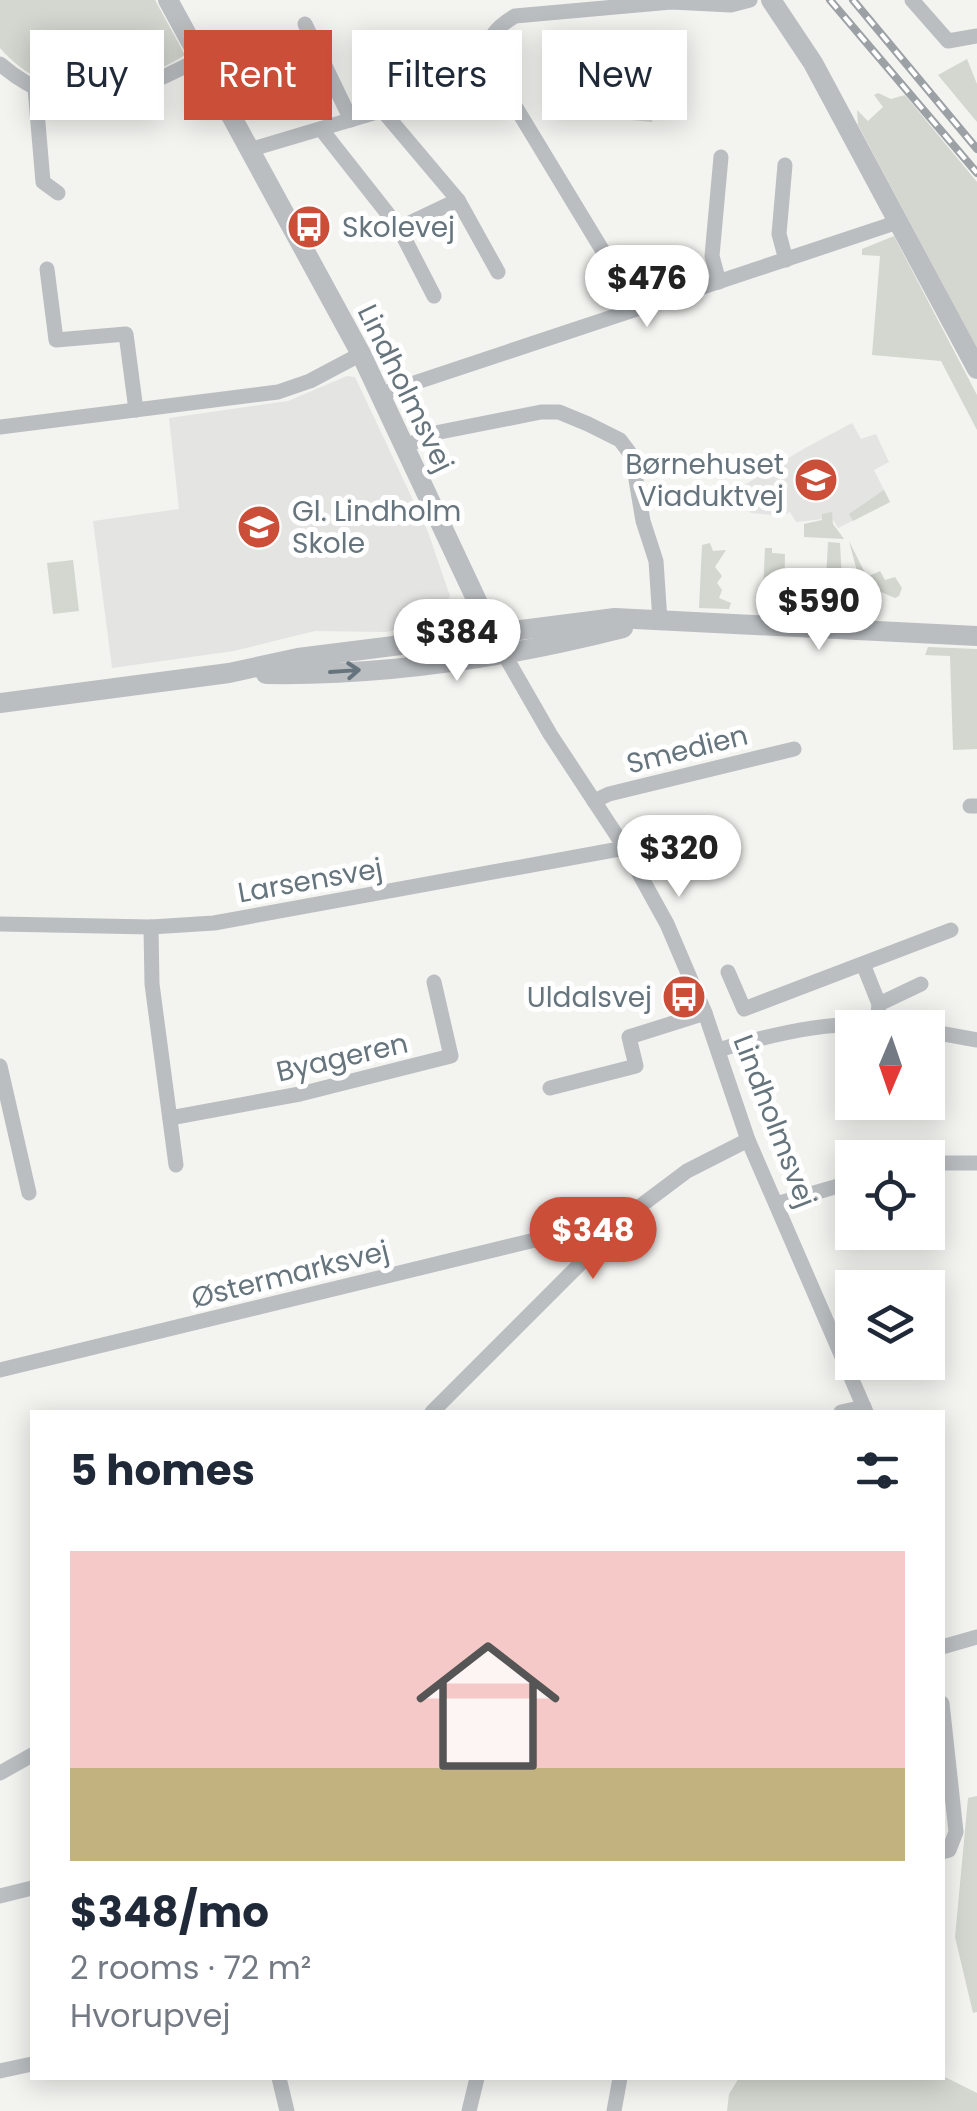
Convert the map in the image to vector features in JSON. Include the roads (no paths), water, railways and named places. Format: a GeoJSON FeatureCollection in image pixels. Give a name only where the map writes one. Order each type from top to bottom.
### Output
{"type":"FeatureCollection","features":[{"type":"Feature","properties":{"kind":"street","name":"Lindholmsvej"},"geometry":{"type":"LineString","coordinates":[[168,0],[184,30]]}},
{"type":"Feature","properties":{"kind":"street"},"geometry":{"type":"LineString","coordinates":[[632,312],[604,254],[489,63],[488,42],[501,24],[515,16],[671,2],[731,4],[750,0]]}},
{"type":"Feature","properties":{"kind":"street"},"geometry":{"type":"LineString","coordinates":[[770,0],[813,63],[977,369]]}},
{"type":"Feature","properties":{"kind":"street"},"geometry":{"type":"LineString","coordinates":[[912,0],[948,41],[975,42]]}},
{"type":"Feature","properties":{"kind":"street"},"geometry":{"type":"LineString","coordinates":[[250,150],[351,120],[305,24]]}},
{"type":"Feature","properties":{"kind":"street"},"geometry":{"type":"LineString","coordinates":[[0,64],[30,85]]}},
{"type":"Feature","properties":{"kind":"street"},"geometry":{"type":"LineString","coordinates":[[38,120],[43,182],[58,193]]}},
{"type":"Feature","properties":{"kind":"street","name":"Lindholmsvej"},"geometry":{"type":"LineString","coordinates":[[234,120],[362,354],[476,604],[667,924],[705,1013],[748,1140],[865,1410]]}},
{"type":"Feature","properties":{"kind":"street"},"geometry":{"type":"LineString","coordinates":[[390,120],[458,200],[498,272]]}},
{"type":"Feature","properties":{"kind":"street"},"geometry":{"type":"LineString","coordinates":[[321,129],[399,228],[434,296]]}},
{"type":"Feature","properties":{"kind":"street"},"geometry":{"type":"LineString","coordinates":[[719,282],[712,256],[721,157]]}},
{"type":"Feature","properties":{"kind":"street"},"geometry":{"type":"LineString","coordinates":[[786,165],[779,234],[786,260]]}},
{"type":"Feature","properties":{"kind":"street"},"geometry":{"type":"LineString","coordinates":[[399,228],[458,200]]}},
{"type":"Feature","properties":{"kind":"street"},"geometry":{"type":"LineString","coordinates":[[381,394],[898,222]]}},
{"type":"Feature","properties":{"kind":"street"},"geometry":{"type":"LineString","coordinates":[[47,269],[56,340],[126,334],[136,410]]}},
{"type":"Feature","properties":{"kind":"street"},"geometry":{"type":"LineString","coordinates":[[0,427],[278,392],[310,381],[362,354]]}},
{"type":"Feature","properties":{"kind":"street"},"geometry":{"type":"LineString","coordinates":[[406,446],[435,433],[542,412],[559,412],[620,440],[632,456],[643,521],[656,561],[660,621]]}},
{"type":"Feature","properties":{"kind":"street"},"geometry":{"type":"LineString","coordinates":[[0,703],[229,673],[298,658],[615,618],[977,636]]}},
{"type":"Feature","properties":{"kind":"street"},"geometry":{"type":"LineString","coordinates":[[229,673],[366,670],[569,642],[660,621]]}},
{"type":"Feature","properties":{"kind":"street","name":"Smedien"},"geometry":{"type":"LineString","coordinates":[[594,800],[794,749]]}},
{"type":"Feature","properties":{"kind":"street","name":"Larsensvej"},"geometry":{"type":"LineString","coordinates":[[0,924],[151,927],[214,923],[625,848]]}},
{"type":"Feature","properties":{"kind":"street"},"geometry":{"type":"LineString","coordinates":[[151,927],[152,984],[176,1164]]}},
{"type":"Feature","properties":{"kind":"street"},"geometry":{"type":"LineString","coordinates":[[728,972],[744,1009],[951,930]]}},
{"type":"Feature","properties":{"kind":"street"},"geometry":{"type":"LineString","coordinates":[[864,964],[878,1010]]}},
{"type":"Feature","properties":{"kind":"street","name":"Byageren"},"geometry":{"type":"LineString","coordinates":[[170,1118],[300,1094],[451,1056],[434,982]]}},
{"type":"Feature","properties":{"kind":"street"},"geometry":{"type":"LineString","coordinates":[[879,1004],[920,984]]}},
{"type":"Feature","properties":{"kind":"street","name":"Lindholmsvej"},"geometry":{"type":"LineString","coordinates":[[550,1088],[636,1066],[629,1036],[705,1013]]}},
{"type":"Feature","properties":{"kind":"street"},"geometry":{"type":"LineString","coordinates":[[718,1050],[794,1029],[835,1027]]}},
{"type":"Feature","properties":{"kind":"street"},"geometry":{"type":"LineString","coordinates":[[945,1034],[977,1040]]}},
{"type":"Feature","properties":{"kind":"street"},"geometry":{"type":"LineString","coordinates":[[0,1066],[29,1193]]}},
{"type":"Feature","properties":{"kind":"street"},"geometry":{"type":"LineString","coordinates":[[434,1410],[590,1253],[660,1190],[748,1140]]}},
{"type":"Feature","properties":{"kind":"street"},"geometry":{"type":"LineString","coordinates":[[945,1163],[977,1164]]}},
{"type":"Feature","properties":{"kind":"street"},"geometry":{"type":"LineString","coordinates":[[776,1204],[835,1187]]}},
{"type":"Feature","properties":{"kind":"street","name":"Østermarksvej"},"geometry":{"type":"LineString","coordinates":[[0,1370],[535,1240],[570,1242],[590,1253]]}},
{"type":"Feature","properties":{"kind":"street"},"geometry":{"type":"LineString","coordinates":[[945,1647],[977,1637]]}},
{"type":"Feature","properties":{"kind":"street"},"geometry":{"type":"LineString","coordinates":[[945,1731],[956,1832],[947,1849]]}},
{"type":"Feature","properties":{"kind":"street"},"geometry":{"type":"LineString","coordinates":[[0,1773],[30,1756]]}},
{"type":"Feature","properties":{"kind":"street"},"geometry":{"type":"LineString","coordinates":[[0,1896],[30,1888]]}},
{"type":"Feature","properties":{"kind":"street"},"geometry":{"type":"LineString","coordinates":[[0,2071],[30,2064]]}},
{"type":"Feature","properties":{"kind":"street"},"geometry":{"type":"LineString","coordinates":[[279,2080],[287,2111]]}},
{"type":"Feature","properties":{"kind":"street"},"geometry":{"type":"LineString","coordinates":[[469,2111],[477,2080]]}},
{"type":"Feature","properties":{"kind":"street"},"geometry":{"type":"LineString","coordinates":[[614,2111],[620,2080]]}},
{"type":"Feature","properties":{"kind":"railway"},"geometry":{"type":"LineString","coordinates":[[830,0],[977,173]]}},
{"type":"Feature","properties":{"kind":"railway"},"geometry":{"type":"LineString","coordinates":[[853,0],[977,149]]}},
{"type":"Feature","properties":{"kind":"place","name":"Skolevej"},"geometry":{"type":"Point","coordinates":[309,227]}},
{"type":"Feature","properties":{"kind":"place","name":"Børnehuset Viaduktvej"},"geometry":{"type":"Point","coordinates":[816,480]}},
{"type":"Feature","properties":{"kind":"place","name":"Gl. Lindholm Skole"},"geometry":{"type":"Point","coordinates":[259,527]}},
{"type":"Feature","properties":{"kind":"place","name":"Uldalsvej"},"geometry":{"type":"Point","coordinates":[684,997]}}]}
